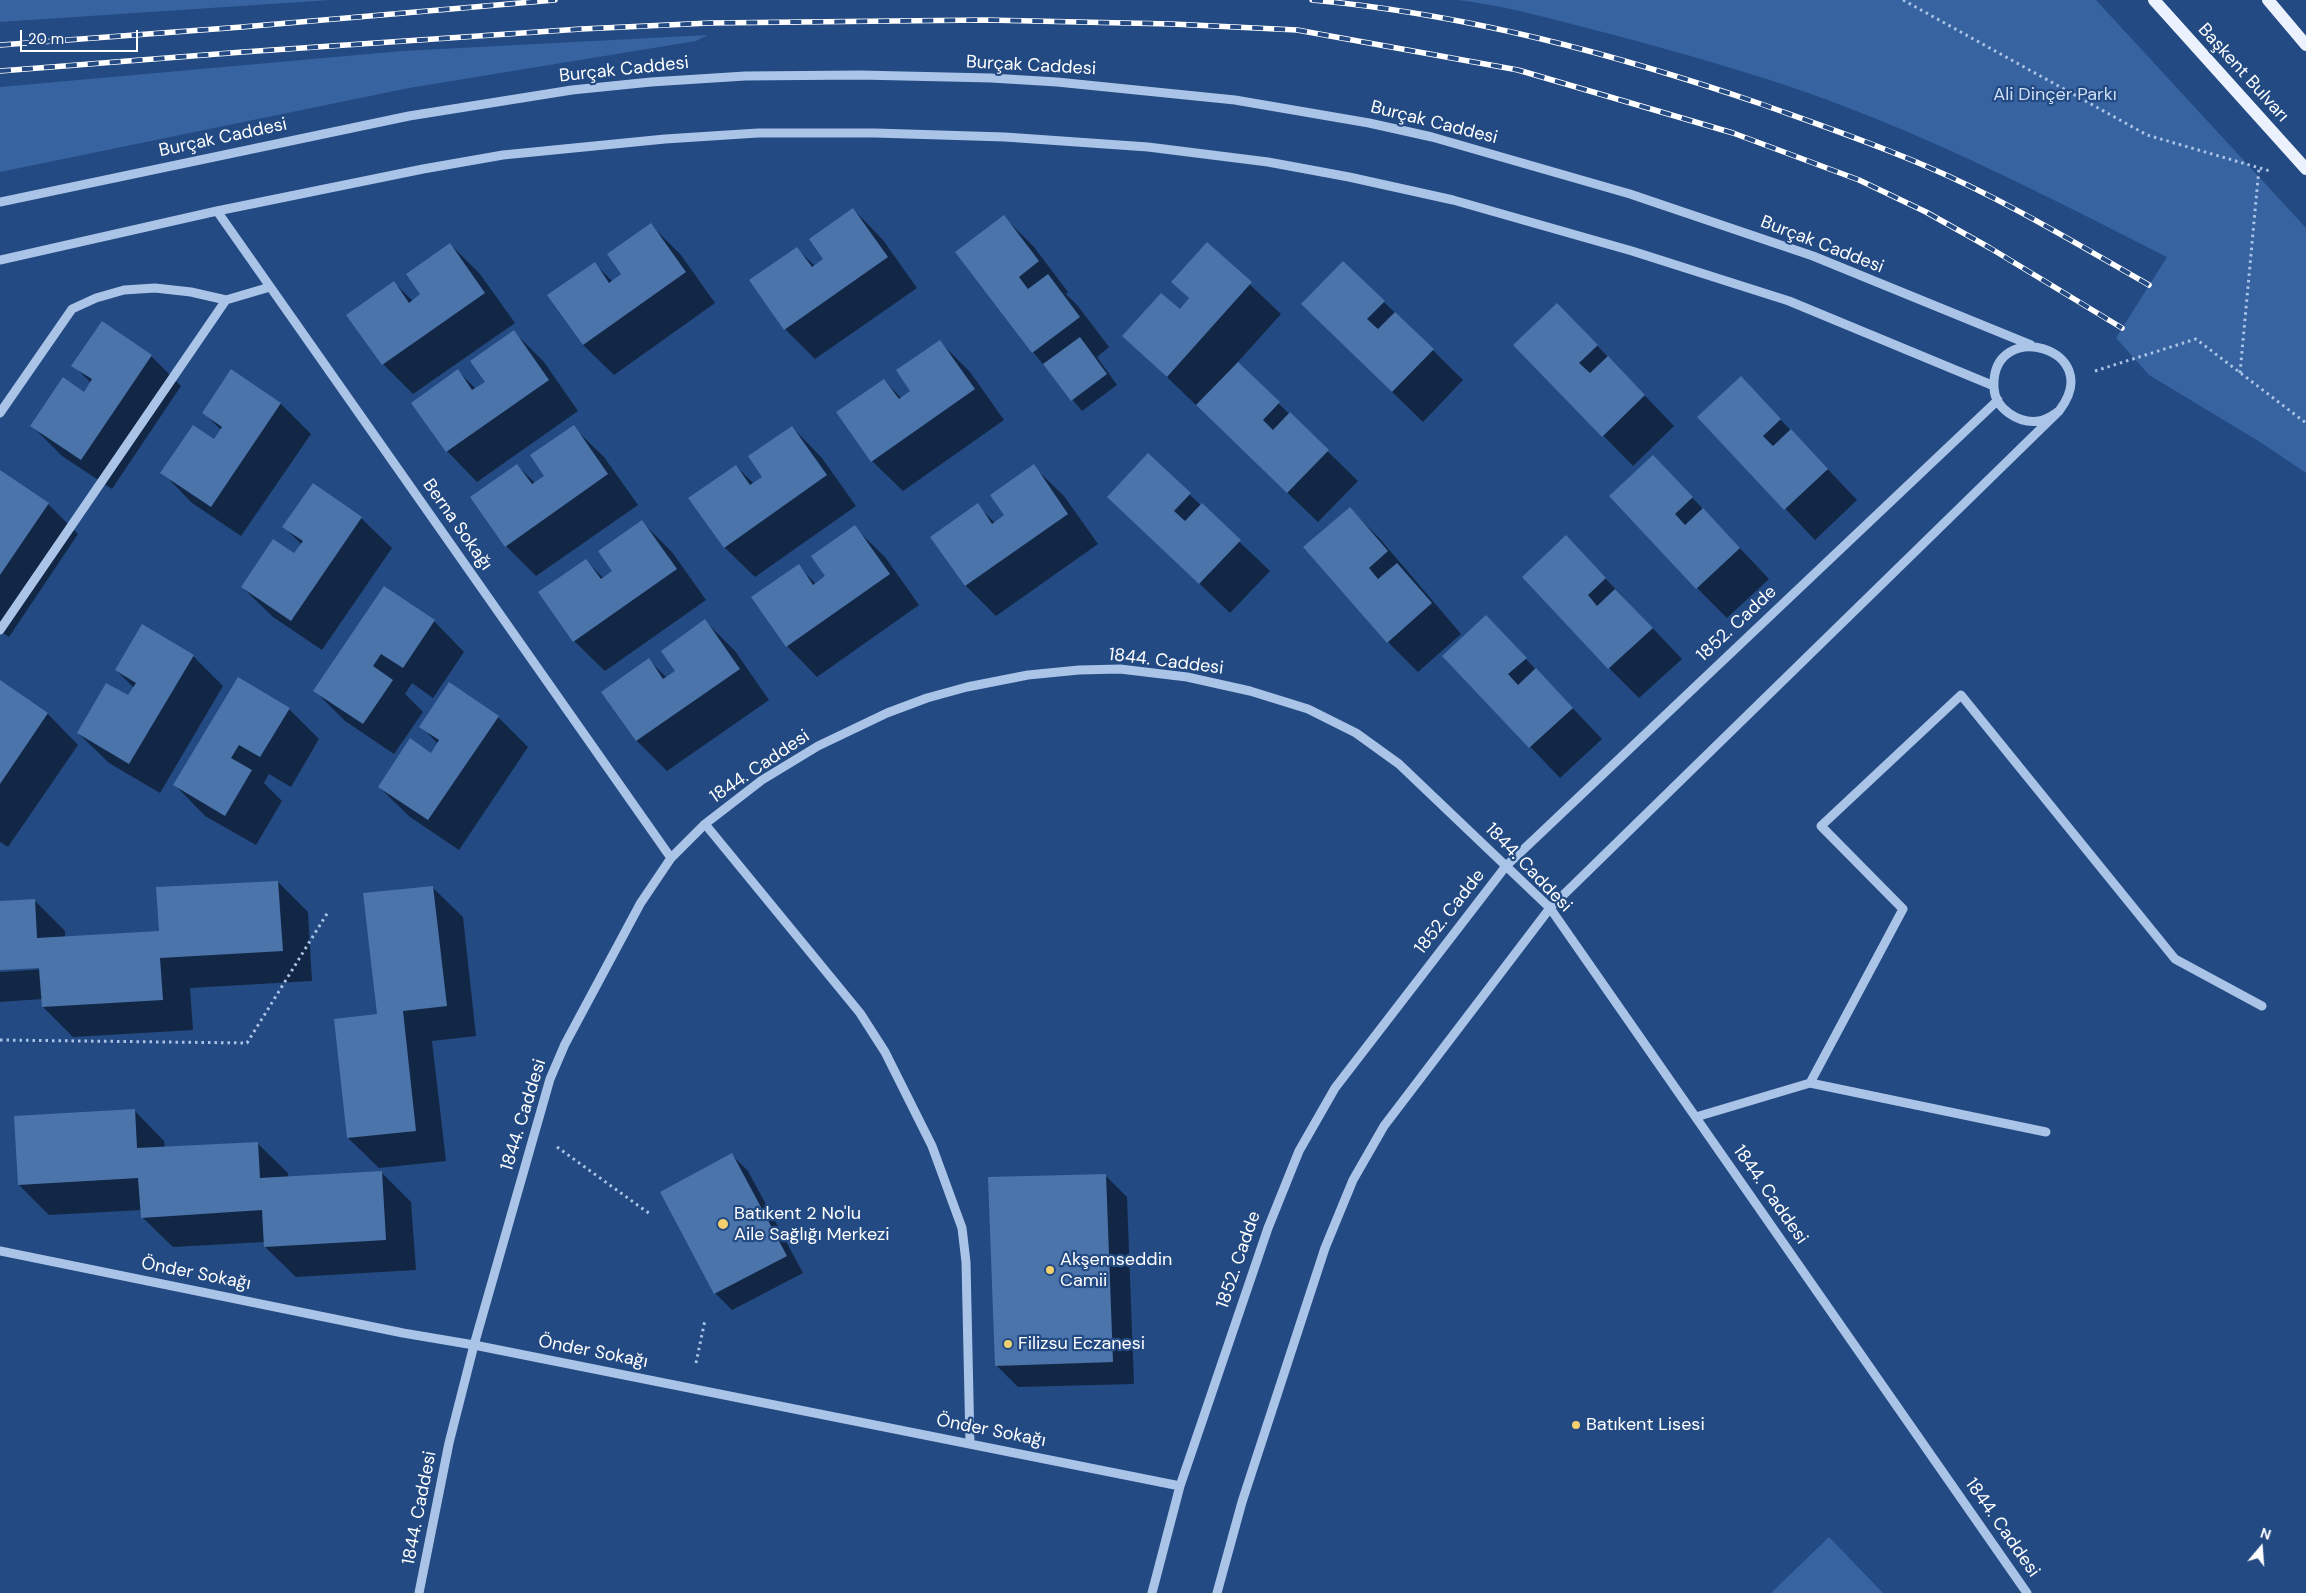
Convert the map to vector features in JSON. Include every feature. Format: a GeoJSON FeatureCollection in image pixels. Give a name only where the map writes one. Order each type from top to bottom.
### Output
{"type":"FeatureCollection","features":[{"type":"Feature","properties":{"kind":"main road","name":"Başkent Bulvarı"},"geometry":{"type":"LineString","coordinates":[[2154,0],[2306,169]]}},
{"type":"Feature","properties":{"kind":"main road"},"geometry":{"type":"LineString","coordinates":[[2268,0],[2306,45]]}},
{"type":"Feature","properties":{"kind":"street","name":"Burçak Caddesi"},"geometry":{"type":"LineString","coordinates":[[0,202],[409,116],[582,89],[745,76],[897,76],[991,78],[1057,82],[1235,100],[1369,122],[1432,137],[1630,194],[1813,256],[2032,345]]}},
{"type":"Feature","properties":{"kind":"street"},"geometry":{"type":"LineString","coordinates":[[0,260],[217,211],[423,168],[503,154],[665,138],[758,133],[875,133],[1005,137],[1148,147],[1268,162],[1349,177],[1453,200],[1632,251],[1789,301],[1994,386]]}},
{"type":"Feature","properties":{"kind":"street","name":"Berna Sokağı"},"geometry":{"type":"LineString","coordinates":[[217,211],[671,858]]}},
{"type":"Feature","properties":{"kind":"street"},"geometry":{"type":"LineString","coordinates":[[0,413],[72,310],[96,298],[124,290],[155,288],[191,292],[226,300],[270,287]]}},
{"type":"Feature","properties":{"kind":"street"},"geometry":{"type":"LineString","coordinates":[[0,630],[226,300]]}},
{"type":"Feature","properties":{"kind":"street"},"geometry":{"type":"LineString","coordinates":[[1217,1593],[1242,1502],[1325,1248],[1353,1180],[1384,1126],[1550,908],[2059,411],[2066,401],[2070,379],[2062,359],[2043,347],[2032,345],[2009,353],[2000,362],[1995,374],[1994,386],[1998,400],[2010,414],[2026,421],[2038,421],[2049,418],[2059,411]]}},
{"type":"Feature","properties":{"kind":"street","name":"1852. Cadde"},"geometry":{"type":"LineString","coordinates":[[1152,1593],[1180,1486],[1286,1178],[1313,1124],[1335,1088],[1506,866],[1998,400]]}},
{"type":"Feature","properties":{"kind":"street","name":"1844. Caddesi"},"geometry":{"type":"LineString","coordinates":[[420,1593],[449,1444],[474,1345],[550,1079],[565,1044],[640,904],[671,858],[705,824],[762,780],[818,746],[887,713],[967,687],[1028,675],[1079,670],[1120,669],[1187,677],[1250,691],[1308,709],[1331,719],[1356,733],[1399,764],[1550,908],[2027,1593]]}},
{"type":"Feature","properties":{"kind":"street"},"geometry":{"type":"LineString","coordinates":[[1810,1083],[1903,909],[1821,826],[1961,695],[2175,959],[2262,1006]]}},
{"type":"Feature","properties":{"kind":"street"},"geometry":{"type":"LineString","coordinates":[[705,824],[860,1013],[885,1052],[932,1146],[962,1228],[966,1262],[970,1444]]}},
{"type":"Feature","properties":{"kind":"street"},"geometry":{"type":"LineString","coordinates":[[1696,1117],[1810,1083],[2046,1132]]}},
{"type":"Feature","properties":{"kind":"street","name":"Önder Sokağı"},"geometry":{"type":"LineString","coordinates":[[0,1251],[403,1333],[474,1345],[1180,1486]]}},
{"type":"Feature","properties":{"kind":"path"},"geometry":{"type":"LineString","coordinates":[[1903,0],[2147,135],[2278,173]]}},
{"type":"Feature","properties":{"kind":"path"},"geometry":{"type":"LineString","coordinates":[[2240,373],[2259,168]]}},
{"type":"Feature","properties":{"kind":"path"},"geometry":{"type":"LineString","coordinates":[[2070,379],[2196,339],[2306,423]]}},
{"type":"Feature","properties":{"kind":"path"},"geometry":{"type":"LineString","coordinates":[[0,1040],[247,1043],[328,912]]}},
{"type":"Feature","properties":{"kind":"path"},"geometry":{"type":"LineString","coordinates":[[535,1131],[650,1214]]}},
{"type":"Feature","properties":{"kind":"path"},"geometry":{"type":"LineString","coordinates":[[692,1388],[705,1320]]}},
{"type":"Feature","properties":{"kind":"green space"},"geometry":{"type":"Polygon","coordinates":[[[0,0],[331,0],[0,22],[0,0]]]}},
{"type":"Feature","properties":{"kind":"green space","name":"Ali Dinçer Parkı"},"geometry":{"type":"Polygon","coordinates":[[[1458,0],[2096,0],[2306,228],[2306,473],[2260,442],[2149,375],[2116,338],[2167,257],[1993,170],[1859,112],[1814,95],[1715,63],[1614,35],[1516,10],[1458,0]]]}},
{"type":"Feature","properties":{"kind":"green space"},"geometry":{"type":"Polygon","coordinates":[[[708,35],[696,41],[409,88],[0,172],[0,87],[402,51],[708,35]]]}},
{"type":"Feature","properties":{"kind":"green space"},"geometry":{"type":"Polygon","coordinates":[[[1829,1537],[1883,1593],[1771,1593],[1829,1537]]]}},
{"type":"Feature","properties":{"kind":"building"},"geometry":{"type":"Polygon","coordinates":[[[853,208],[888,257],[784,330],[749,280],[797,247],[812,267],[823,259],[809,239],[853,208]]]}},
{"type":"Feature","properties":{"kind":"building"},"geometry":{"type":"Polygon","coordinates":[[[1004,215],[1039,261],[1019,277],[1028,289],[1048,274],[1080,317],[1032,353],[955,252],[1004,215]]]}},
{"type":"Feature","properties":{"kind":"building"},"geometry":{"type":"Polygon","coordinates":[[[651,223],[686,272],[583,345],[547,295],[595,262],[609,283],[621,274],[607,254],[651,223]]]}},
{"type":"Feature","properties":{"kind":"building"},"geometry":{"type":"Polygon","coordinates":[[[1207,242],[1252,282],[1167,377],[1122,336],[1161,293],[1180,309],[1189,298],[1171,282],[1207,242]]]}},
{"type":"Feature","properties":{"kind":"building"},"geometry":{"type":"Polygon","coordinates":[[[450,243],[485,293],[382,365],[346,315],[394,281],[409,303],[420,294],[406,274],[450,243]]]}},
{"type":"Feature","properties":{"kind":"building"},"geometry":{"type":"Polygon","coordinates":[[[1343,261],[1385,301],[1367,319],[1378,329],[1395,312],[1434,349],[1392,392],[1301,304],[1343,261]]]}},
{"type":"Feature","properties":{"kind":"building"},"geometry":{"type":"Polygon","coordinates":[[[1557,303],[1598,345],[1579,363],[1590,373],[1608,356],[1645,395],[1602,437],[1513,345],[1557,303]]]}},
{"type":"Feature","properties":{"kind":"building"},"geometry":{"type":"Polygon","coordinates":[[[102,321],[152,355],[81,460],[30,426],[63,377],[84,392],[92,379],[71,366],[102,321]]]}},
{"type":"Feature","properties":{"kind":"building"},"geometry":{"type":"Polygon","coordinates":[[[514,330],[549,380],[446,452],[411,403],[458,369],[472,390],[485,382],[470,361],[514,330]]]}},
{"type":"Feature","properties":{"kind":"building"},"geometry":{"type":"Polygon","coordinates":[[[1080,337],[1107,374],[1071,401],[1043,364],[1080,337]]]}},
{"type":"Feature","properties":{"kind":"building"},"geometry":{"type":"Polygon","coordinates":[[[940,340],[975,389],[871,462],[836,412],[884,379],[899,399],[910,391],[896,370],[940,340]]]}},
{"type":"Feature","properties":{"kind":"building"},"geometry":{"type":"Polygon","coordinates":[[[1238,362],[1280,402],[1263,420],[1273,430],[1290,412],[1329,450],[1287,493],[1196,405],[1238,362]]]}},
{"type":"Feature","properties":{"kind":"building"},"geometry":{"type":"Polygon","coordinates":[[[231,369],[281,403],[211,507],[160,473],[193,425],[214,439],[222,427],[202,413],[231,369]]]}},
{"type":"Feature","properties":{"kind":"building"},"geometry":{"type":"Polygon","coordinates":[[[1741,376],[1781,419],[1763,436],[1773,446],[1791,429],[1828,469],[1784,510],[1697,417],[1741,376]]]}},
{"type":"Feature","properties":{"kind":"building"},"geometry":{"type":"Polygon","coordinates":[[[574,425],[608,474],[505,547],[470,497],[517,464],[532,484],[544,476],[530,455],[574,425]]]}},
{"type":"Feature","properties":{"kind":"building"},"geometry":{"type":"Polygon","coordinates":[[[792,426],[827,475],[724,548],[688,498],[736,465],[750,485],[762,477],[748,456],[792,426]]]}},
{"type":"Feature","properties":{"kind":"building"},"geometry":{"type":"Polygon","coordinates":[[[1148,453],[1191,493],[1174,511],[1185,521],[1202,503],[1241,540],[1199,584],[1107,497],[1148,453]]]}},
{"type":"Feature","properties":{"kind":"building"},"geometry":{"type":"Polygon","coordinates":[[[1653,455],[1693,497],[1675,514],[1685,525],[1703,508],[1740,548],[1696,589],[1609,496],[1653,455]]]}},
{"type":"Feature","properties":{"kind":"building"},"geometry":{"type":"Polygon","coordinates":[[[1034,464],[1068,514],[965,586],[930,537],[978,503],[992,524],[1004,515],[990,495],[1034,464]]]}},
{"type":"Feature","properties":{"kind":"building"},"geometry":{"type":"Polygon","coordinates":[[[0,470],[49,503],[0,575],[0,470]]]}},
{"type":"Feature","properties":{"kind":"building"},"geometry":{"type":"Polygon","coordinates":[[[313,483],[362,517],[291,621],[241,587],[273,539],[294,553],[303,541],[282,527],[313,483]]]}},
{"type":"Feature","properties":{"kind":"building"},"geometry":{"type":"Polygon","coordinates":[[[1350,507],[1388,551],[1369,568],[1378,579],[1397,563],[1432,603],[1387,643],[1303,547],[1350,507]]]}},
{"type":"Feature","properties":{"kind":"building"},"geometry":{"type":"Polygon","coordinates":[[[642,520],[677,569],[573,642],[538,592],[586,559],[601,579],[612,571],[598,551],[642,520]]]}},
{"type":"Feature","properties":{"kind":"building"},"geometry":{"type":"Polygon","coordinates":[[[855,525],[890,574],[786,647],[751,597],[799,564],[813,585],[825,576],[811,556],[855,525]]]}},
{"type":"Feature","properties":{"kind":"building"},"geometry":{"type":"Polygon","coordinates":[[[1566,535],[1606,578],[1588,595],[1597,606],[1615,589],[1653,628],[1608,669],[1522,577],[1566,535]]]}},
{"type":"Feature","properties":{"kind":"building"},"geometry":{"type":"Polygon","coordinates":[[[384,586],[435,620],[403,668],[381,654],[373,666],[393,680],[363,724],[313,691],[384,586]]]}},
{"type":"Feature","properties":{"kind":"building"},"geometry":{"type":"Polygon","coordinates":[[[1486,615],[1527,658],[1508,674],[1518,685],[1536,668],[1573,708],[1529,748],[1442,656],[1486,615]]]}},
{"type":"Feature","properties":{"kind":"building"},"geometry":{"type":"Polygon","coordinates":[[[705,619],[740,669],[636,741],[601,692],[649,658],[663,679],[675,671],[661,651],[705,619]]]}},
{"type":"Feature","properties":{"kind":"building"},"geometry":{"type":"Polygon","coordinates":[[[142,624],[194,655],[129,764],[77,733],[106,683],[128,695],[136,683],[115,670],[142,624]]]}},
{"type":"Feature","properties":{"kind":"building"},"geometry":{"type":"Polygon","coordinates":[[[238,677],[290,708],[260,757],[239,745],[231,758],[252,770],[225,816],[173,785],[238,677]]]}},
{"type":"Feature","properties":{"kind":"building"},"geometry":{"type":"Polygon","coordinates":[[[0,680],[48,713],[0,784],[0,680]]]}},
{"type":"Feature","properties":{"kind":"building"},"geometry":{"type":"Polygon","coordinates":[[[449,682],[499,716],[428,820],[378,787],[410,738],[431,753],[439,740],[419,727],[449,682]]]}},
{"type":"Feature","properties":{"kind":"building"},"geometry":{"type":"Polygon","coordinates":[[[278,881],[283,951],[160,958],[163,1000],[42,1007],[39,968],[0,970],[0,901],[35,899],[37,938],[159,931],[156,887],[278,881]]]}},
{"type":"Feature","properties":{"kind":"building"},"geometry":{"type":"Polygon","coordinates":[[[433,886],[447,1006],[403,1011],[416,1131],[347,1138],[334,1019],[377,1014],[363,893],[433,886]]]}},
{"type":"Feature","properties":{"kind":"building"},"geometry":{"type":"Polygon","coordinates":[[[135,1109],[137,1148],[258,1142],[260,1178],[382,1171],[386,1240],[264,1247],[262,1210],[141,1218],[138,1178],[18,1185],[14,1116],[135,1109]]]}},
{"type":"Feature","properties":{"kind":"building","name":"Batıkent 2 No'lu Aile Sağlığı Merkezi"},"geometry":{"type":"Polygon","coordinates":[[[732,1153],[787,1256],[714,1294],[660,1192],[732,1153]]]}},
{"type":"Feature","properties":{"kind":"building","name":"Akşemseddin Camii"},"geometry":{"type":"Polygon","coordinates":[[[1106,1174],[1113,1362],[995,1366],[988,1177],[1106,1174]]]}},
{"type":"Feature","properties":{"kind":"railway"},"geometry":{"type":"LineString","coordinates":[[0,45],[242,27],[555,0]]}},
{"type":"Feature","properties":{"kind":"railway"},"geometry":{"type":"LineString","coordinates":[[1312,0],[1370,6],[1427,15],[1540,39],[1651,69],[1761,104],[1887,150],[1957,180],[2040,223],[2149,285]]}},
{"type":"Feature","properties":{"kind":"railway"},"geometry":{"type":"LineString","coordinates":[[0,71],[581,29],[710,23],[985,20],[1172,24],[1297,30],[1518,70],[1733,133],[1859,180],[1926,212],[1990,248],[2122,328]]}},
{"type":"Feature","properties":{"kind":"place","name":"Batıkent 2 No'lu Aile Sağlığı Merkezi"},"geometry":{"type":"Point","coordinates":[723,1224]}},
{"type":"Feature","properties":{"kind":"place","name":"Akşemseddin Camii"},"geometry":{"type":"Point","coordinates":[1050,1270]}},
{"type":"Feature","properties":{"kind":"place","name":"Filizsu Eczanesi"},"geometry":{"type":"Point","coordinates":[1008,1344]}},
{"type":"Feature","properties":{"kind":"place","name":"Batıkent Lisesi"},"geometry":{"type":"Point","coordinates":[1576,1425]}}]}
